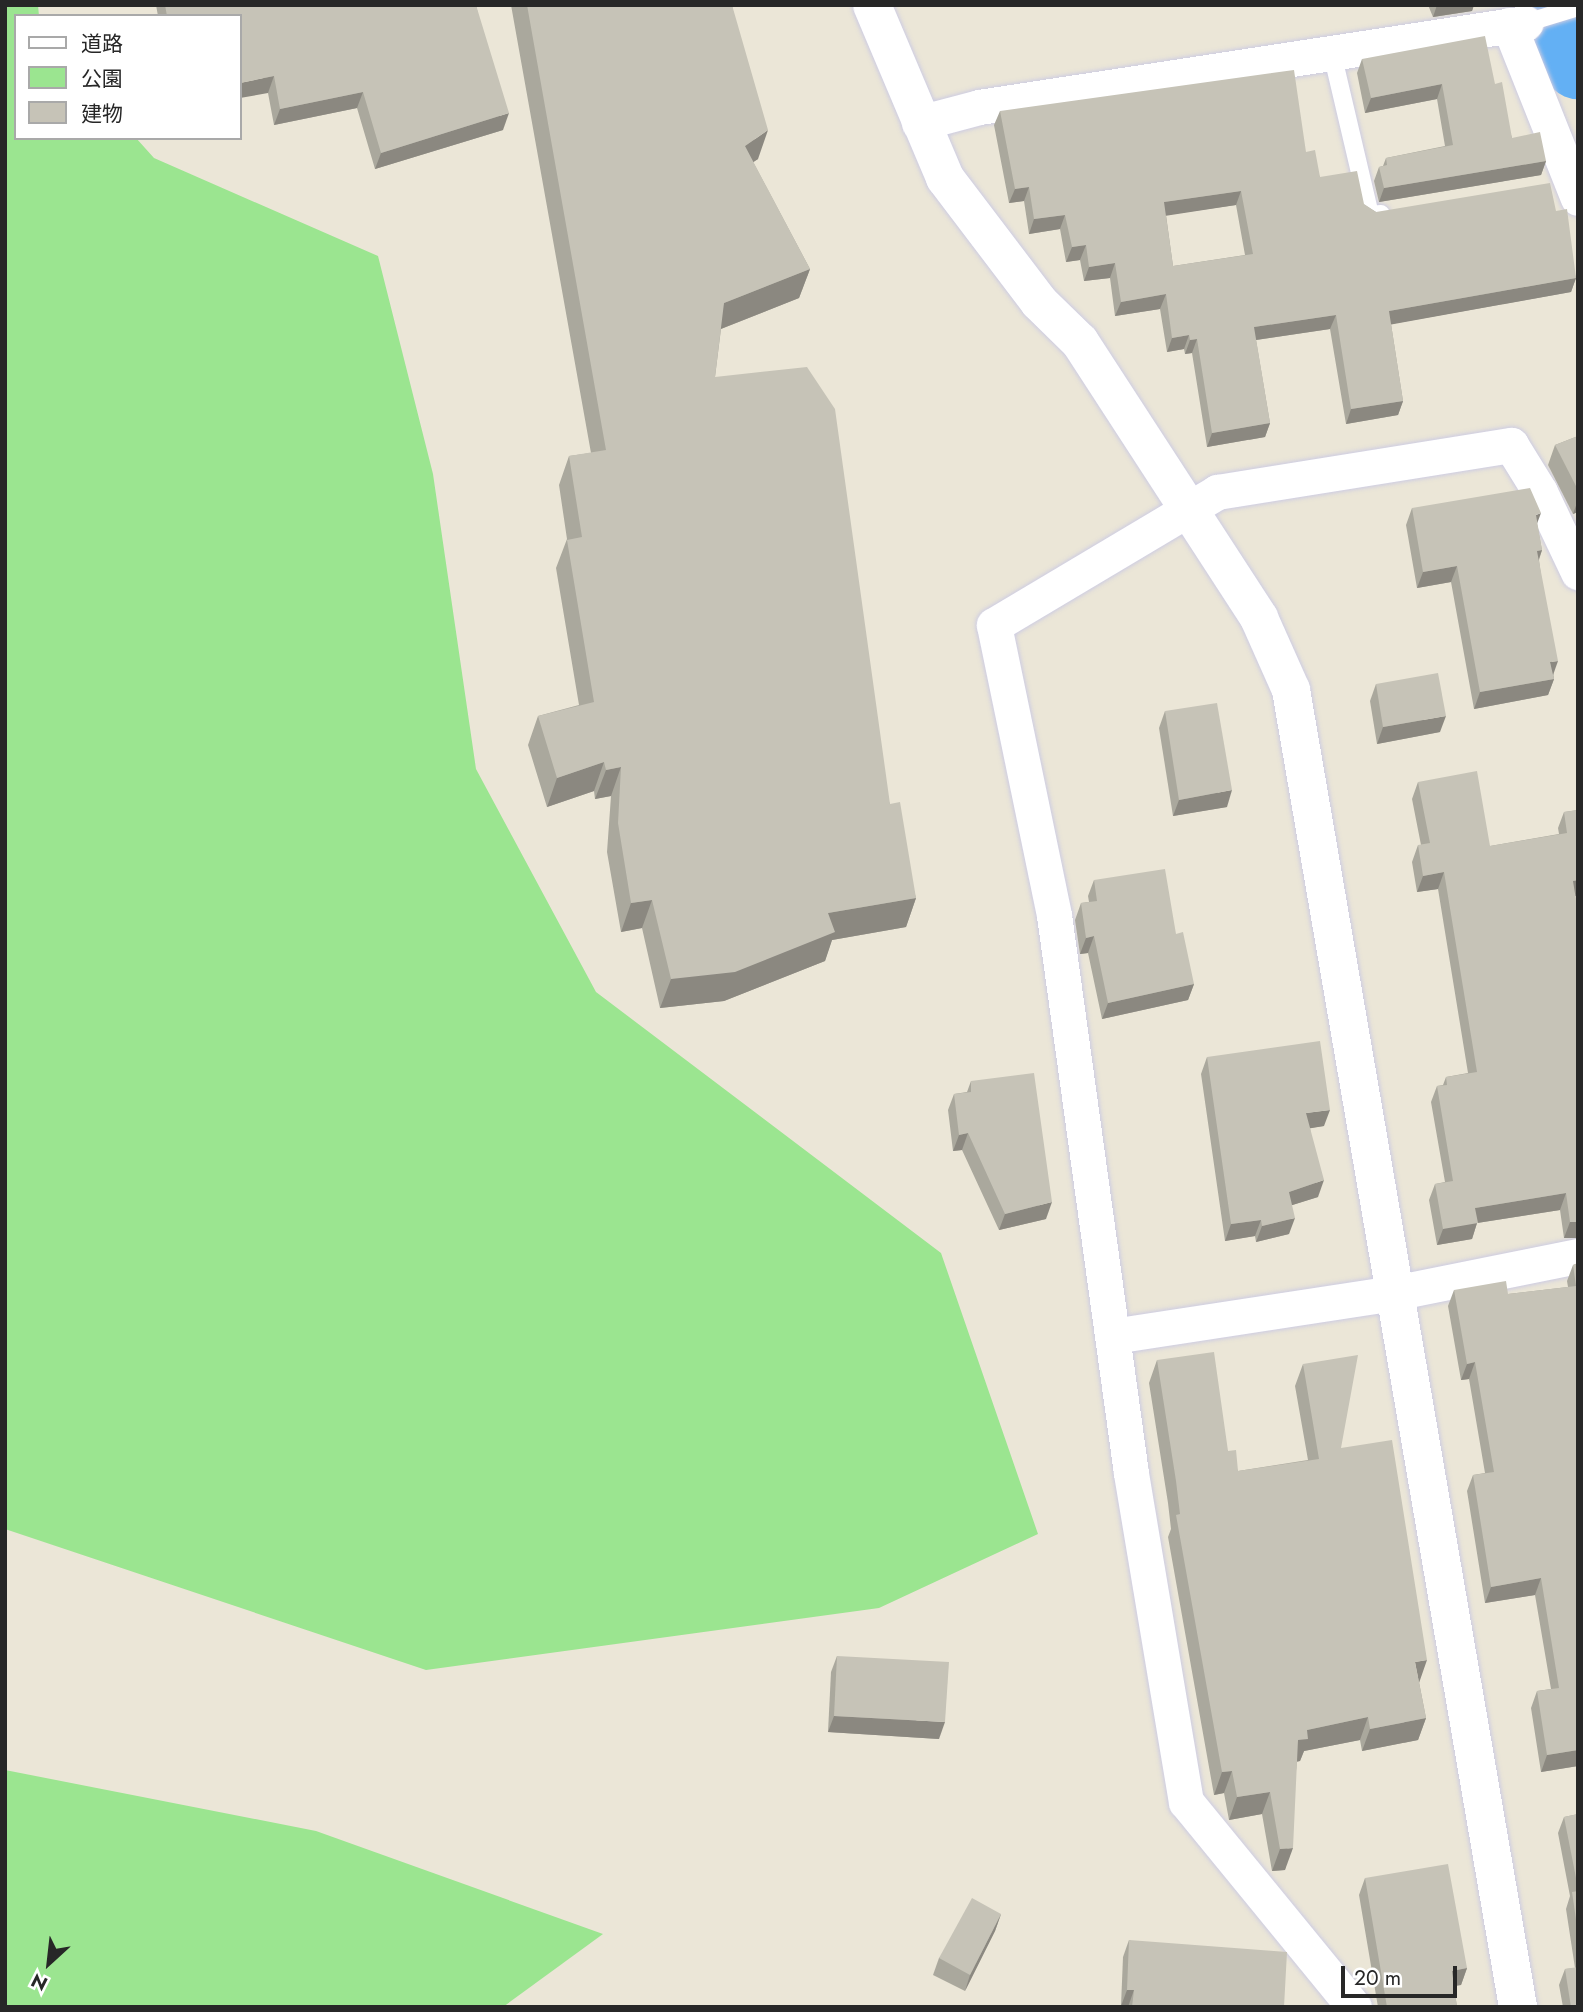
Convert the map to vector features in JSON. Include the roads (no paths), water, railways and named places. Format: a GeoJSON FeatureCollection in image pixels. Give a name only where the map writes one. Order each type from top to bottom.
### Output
{"type":"FeatureCollection","features":[{"type":"Feature","properties":{"kind":"street"},"geometry":{"type":"LineString","coordinates":[[873,5],[919,123],[953,189],[1040,302],[1080,342],[1259,618],[1291,690],[1518,2007]]}},
{"type":"Feature","properties":{"kind":"street"},"geometry":{"type":"LineString","coordinates":[[919,123],[979,107],[1332,52],[1512,18],[1569,188]]}},
{"type":"Feature","properties":{"kind":"street"},"geometry":{"type":"LineString","coordinates":[[1354,2007],[1186,1802],[1113,1336],[1054,915],[994,625],[1186,507],[1217,492],[1511,445],[1539,492],[1578,572]]}},
{"type":"Feature","properties":{"kind":"street"},"geometry":{"type":"LineString","coordinates":[[1113,1336],[1394,1293],[1578,1256]]}},
{"type":"Feature","properties":{"kind":"lane"},"geometry":{"type":"LineString","coordinates":[[1512,18],[1578,7]]}},
{"type":"Feature","properties":{"kind":"lane"},"geometry":{"type":"LineString","coordinates":[[1332,52],[1370,215],[1396,211]]}},
{"type":"Feature","properties":{"kind":"waterway"},"geometry":{"type":"LineString","coordinates":[[1554,5],[1578,64]]}}]}
